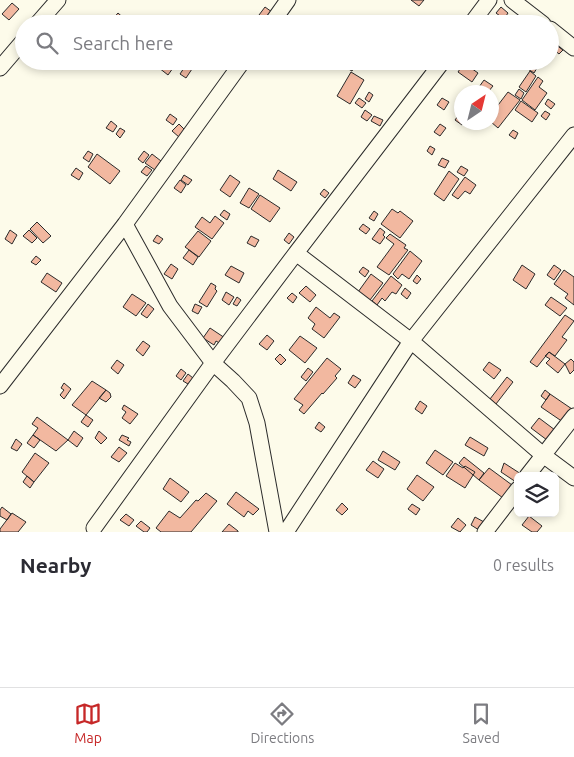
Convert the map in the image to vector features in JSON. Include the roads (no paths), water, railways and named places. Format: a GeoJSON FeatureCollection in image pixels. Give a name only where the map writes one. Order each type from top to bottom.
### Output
{"type":"FeatureCollection","features":[{"type":"Feature","properties":{"kind":"street"},"geometry":{"type":"LineString","coordinates":[[45,15],[58,0]]}},
{"type":"Feature","properties":{"kind":"street"},"geometry":{"type":"LineString","coordinates":[[277,15],[288,0]]}},
{"type":"Feature","properties":{"kind":"street"},"geometry":{"type":"LineString","coordinates":[[478,15],[489,0]]}},
{"type":"Feature","properties":{"kind":"street"},"geometry":{"type":"LineString","coordinates":[[512,0],[531,15]]}},
{"type":"Feature","properties":{"kind":"street"},"geometry":{"type":"LineString","coordinates":[[559,36],[574,48]]}},
{"type":"Feature","properties":{"kind":"street"},"geometry":{"type":"LineString","coordinates":[[0,68],[15,50]]}},
{"type":"Feature","properties":{"kind":"street"},"geometry":{"type":"LineString","coordinates":[[0,386],[125,224],[236,70]]}},
{"type":"Feature","properties":{"kind":"street"},"geometry":{"type":"LineString","coordinates":[[94,531],[212,363],[436,70]]}},
{"type":"Feature","properties":{"kind":"street"},"geometry":{"type":"LineString","coordinates":[[286,532],[411,341],[574,135]]}},
{"type":"Feature","properties":{"kind":"street"},"geometry":{"type":"LineString","coordinates":[[125,224],[170,306],[212,363],[233,381],[248,398],[257,423],[277,532]]}},
{"type":"Feature","properties":{"kind":"street"},"geometry":{"type":"LineString","coordinates":[[296,253],[411,341],[543,455],[574,478]]}},
{"type":"Feature","properties":{"kind":"street"},"geometry":{"type":"LineString","coordinates":[[530,472],[574,416]]}},
{"type":"Feature","properties":{"kind":"street"},"geometry":{"type":"LineString","coordinates":[[485,532],[514,494]]}}]}
